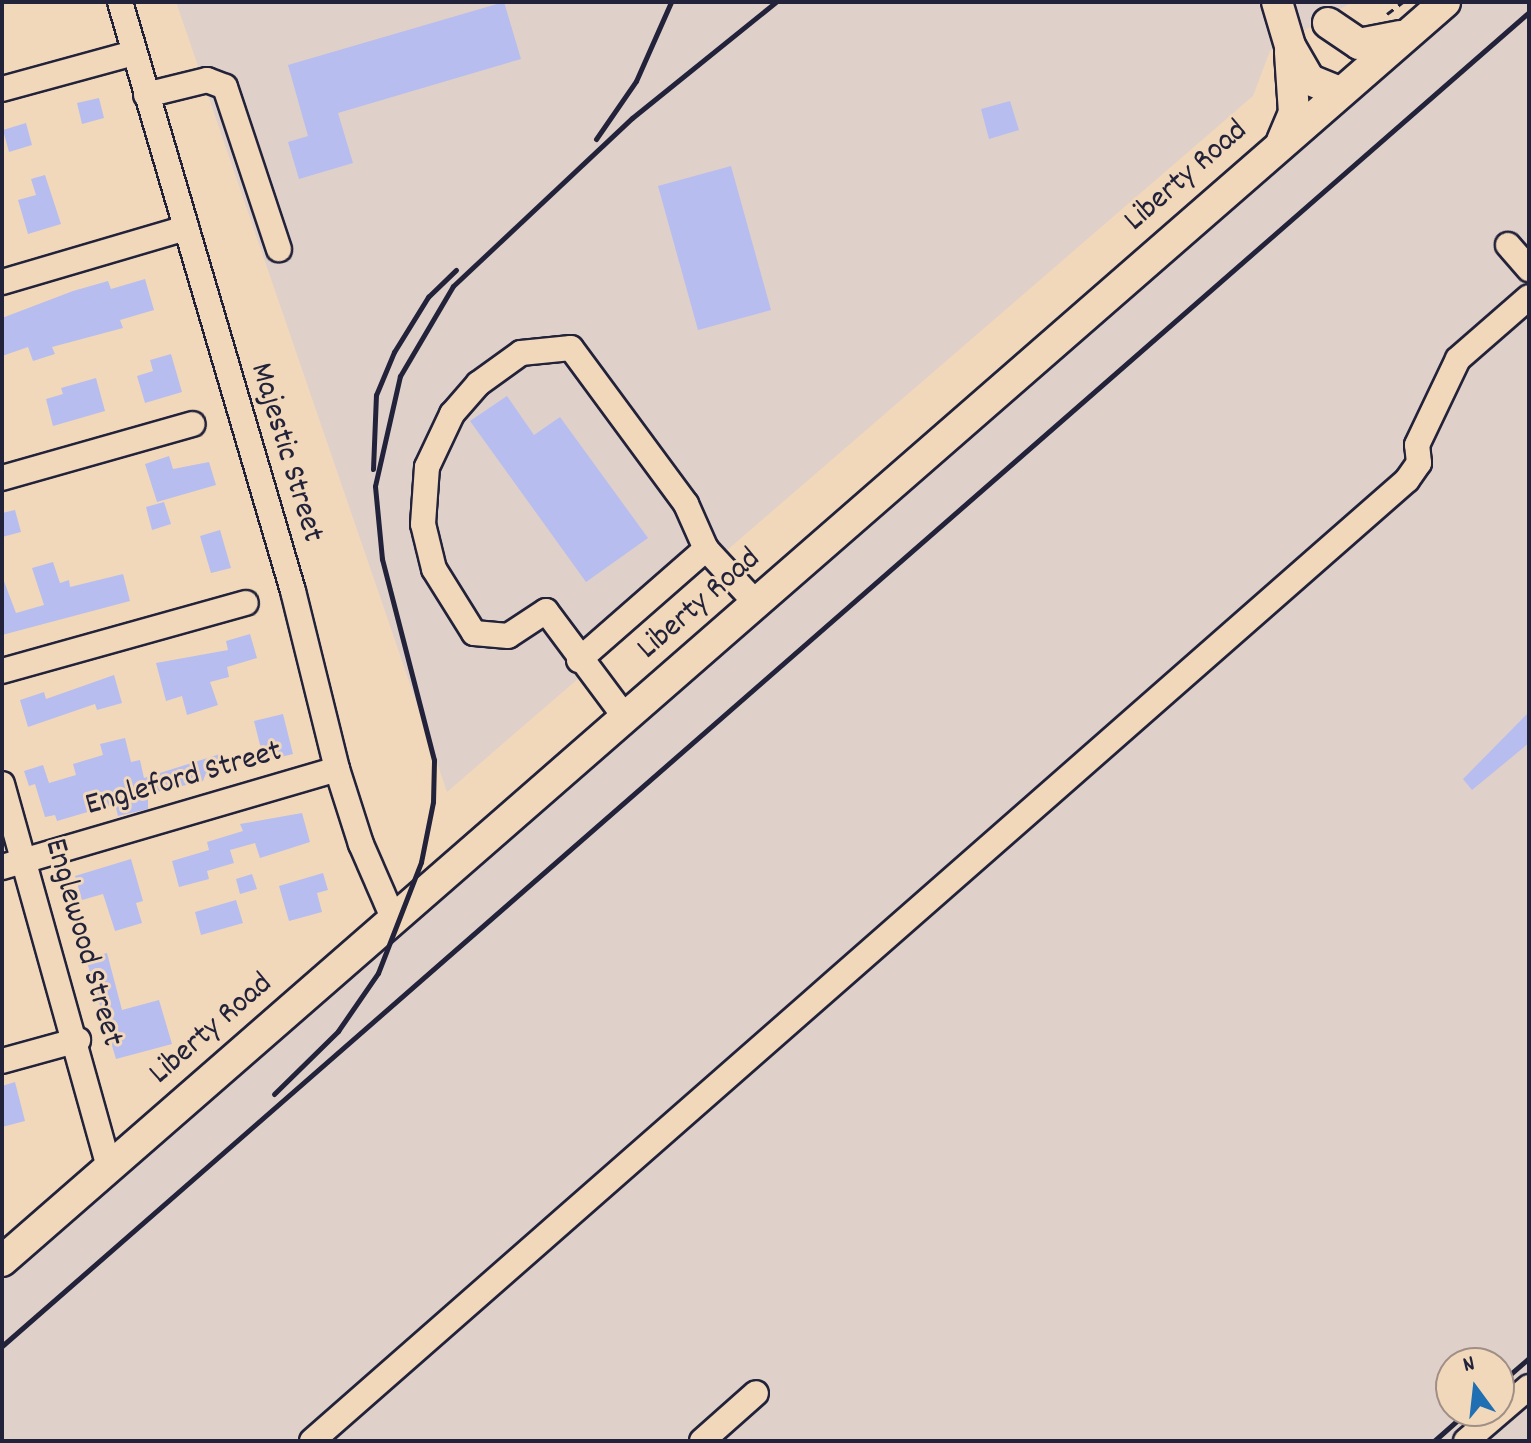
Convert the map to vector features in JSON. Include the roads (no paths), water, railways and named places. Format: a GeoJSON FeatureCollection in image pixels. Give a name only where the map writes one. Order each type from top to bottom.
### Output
{"type":"FeatureCollection","features":[{"type":"Feature","properties":{"kind":"main road"},"geometry":{"type":"LineString","coordinates":[[1277,2],[1290,46],[1294,113],[1281,143]]}},
{"type":"Feature","properties":{"kind":"main road"},"geometry":{"type":"LineString","coordinates":[[1325,13],[1348,40],[1373,44],[1398,37],[1434,12]]}},
{"type":"Feature","properties":{"kind":"main road","name":"Liberty Road"},"geometry":{"type":"LineString","coordinates":[[2,1261],[1434,12]]}},
{"type":"Feature","properties":{"kind":"main road"},"geometry":{"type":"LineString","coordinates":[[1290,46],[1316,86],[1339,92],[1340,65],[1325,13]]}},
{"type":"Feature","properties":{"kind":"street","name":"Majestic Street"},"geometry":{"type":"LineString","coordinates":[[120,2],[293,591],[337,769],[361,844],[394,920]]}},
{"type":"Feature","properties":{"kind":"street"},"geometry":{"type":"LineString","coordinates":[[2,89],[134,53]]}},
{"type":"Feature","properties":{"kind":"street"},"geometry":{"type":"LineString","coordinates":[[146,95],[207,80],[225,87],[279,249]]}},
{"type":"Feature","properties":{"kind":"street"},"geometry":{"type":"LineString","coordinates":[[2,282],[186,228]]}},
{"type":"Feature","properties":{"kind":"street"},"geometry":{"type":"LineString","coordinates":[[1508,245],[1529,269]]}},
{"type":"Feature","properties":{"kind":"street"},"geometry":{"type":"LineString","coordinates":[[312,1441],[1407,480],[1419,463],[1417,445],[1458,359],[1529,297]]}},
{"type":"Feature","properties":{"kind":"street"},"geometry":{"type":"LineString","coordinates":[[625,717],[579,660],[546,611],[508,636],[474,633],[434,569],[423,524],[427,467],[452,414],[478,384],[521,353],[571,348],[686,504],[706,549],[757,604]]}},
{"type":"Feature","properties":{"kind":"street"},"geometry":{"type":"LineString","coordinates":[[2,478],[193,424]]}},
{"type":"Feature","properties":{"kind":"street"},"geometry":{"type":"LineString","coordinates":[[579,660],[706,549]]}},
{"type":"Feature","properties":{"kind":"street"},"geometry":{"type":"LineString","coordinates":[[2,671],[246,603]]}},
{"type":"Feature","properties":{"kind":"street","name":"Engleford Street"},"geometry":{"type":"LineString","coordinates":[[2,867],[337,769]]}},
{"type":"Feature","properties":{"kind":"street","name":"Englewood Street"},"geometry":{"type":"LineString","coordinates":[[2,784],[78,1040],[109,1167]]}},
{"type":"Feature","properties":{"kind":"street"},"geometry":{"type":"LineString","coordinates":[[2,1061],[78,1040]]}},
{"type":"Feature","properties":{"kind":"street"},"geometry":{"type":"LineString","coordinates":[[1466,1441],[1529,1387]]}},
{"type":"Feature","properties":{"kind":"street"},"geometry":{"type":"LineString","coordinates":[[702,1441],[756,1393]]}},
{"type":"Feature","properties":{"kind":"railway"},"geometry":{"type":"LineString","coordinates":[[596,139],[636,81],[671,2]]}},
{"type":"Feature","properties":{"kind":"railway"},"geometry":{"type":"LineString","coordinates":[[274,1094],[338,1031],[378,973],[421,862],[433,802],[434,760],[382,559],[375,486],[400,376],[453,286],[632,118],[776,2]]}},
{"type":"Feature","properties":{"kind":"railway"},"geometry":{"type":"LineString","coordinates":[[2,1346],[1529,12]]}},
{"type":"Feature","properties":{"kind":"railway"},"geometry":{"type":"LineString","coordinates":[[373,469],[376,395],[394,352],[428,297],[456,270]]}},
{"type":"Feature","properties":{"kind":"railway"},"geometry":{"type":"LineString","coordinates":[[1515,1370],[1529,1358]]}},
{"type":"Feature","properties":{"kind":"railway"},"geometry":{"type":"LineString","coordinates":[[1434,1441],[1450,1427]]}}]}
